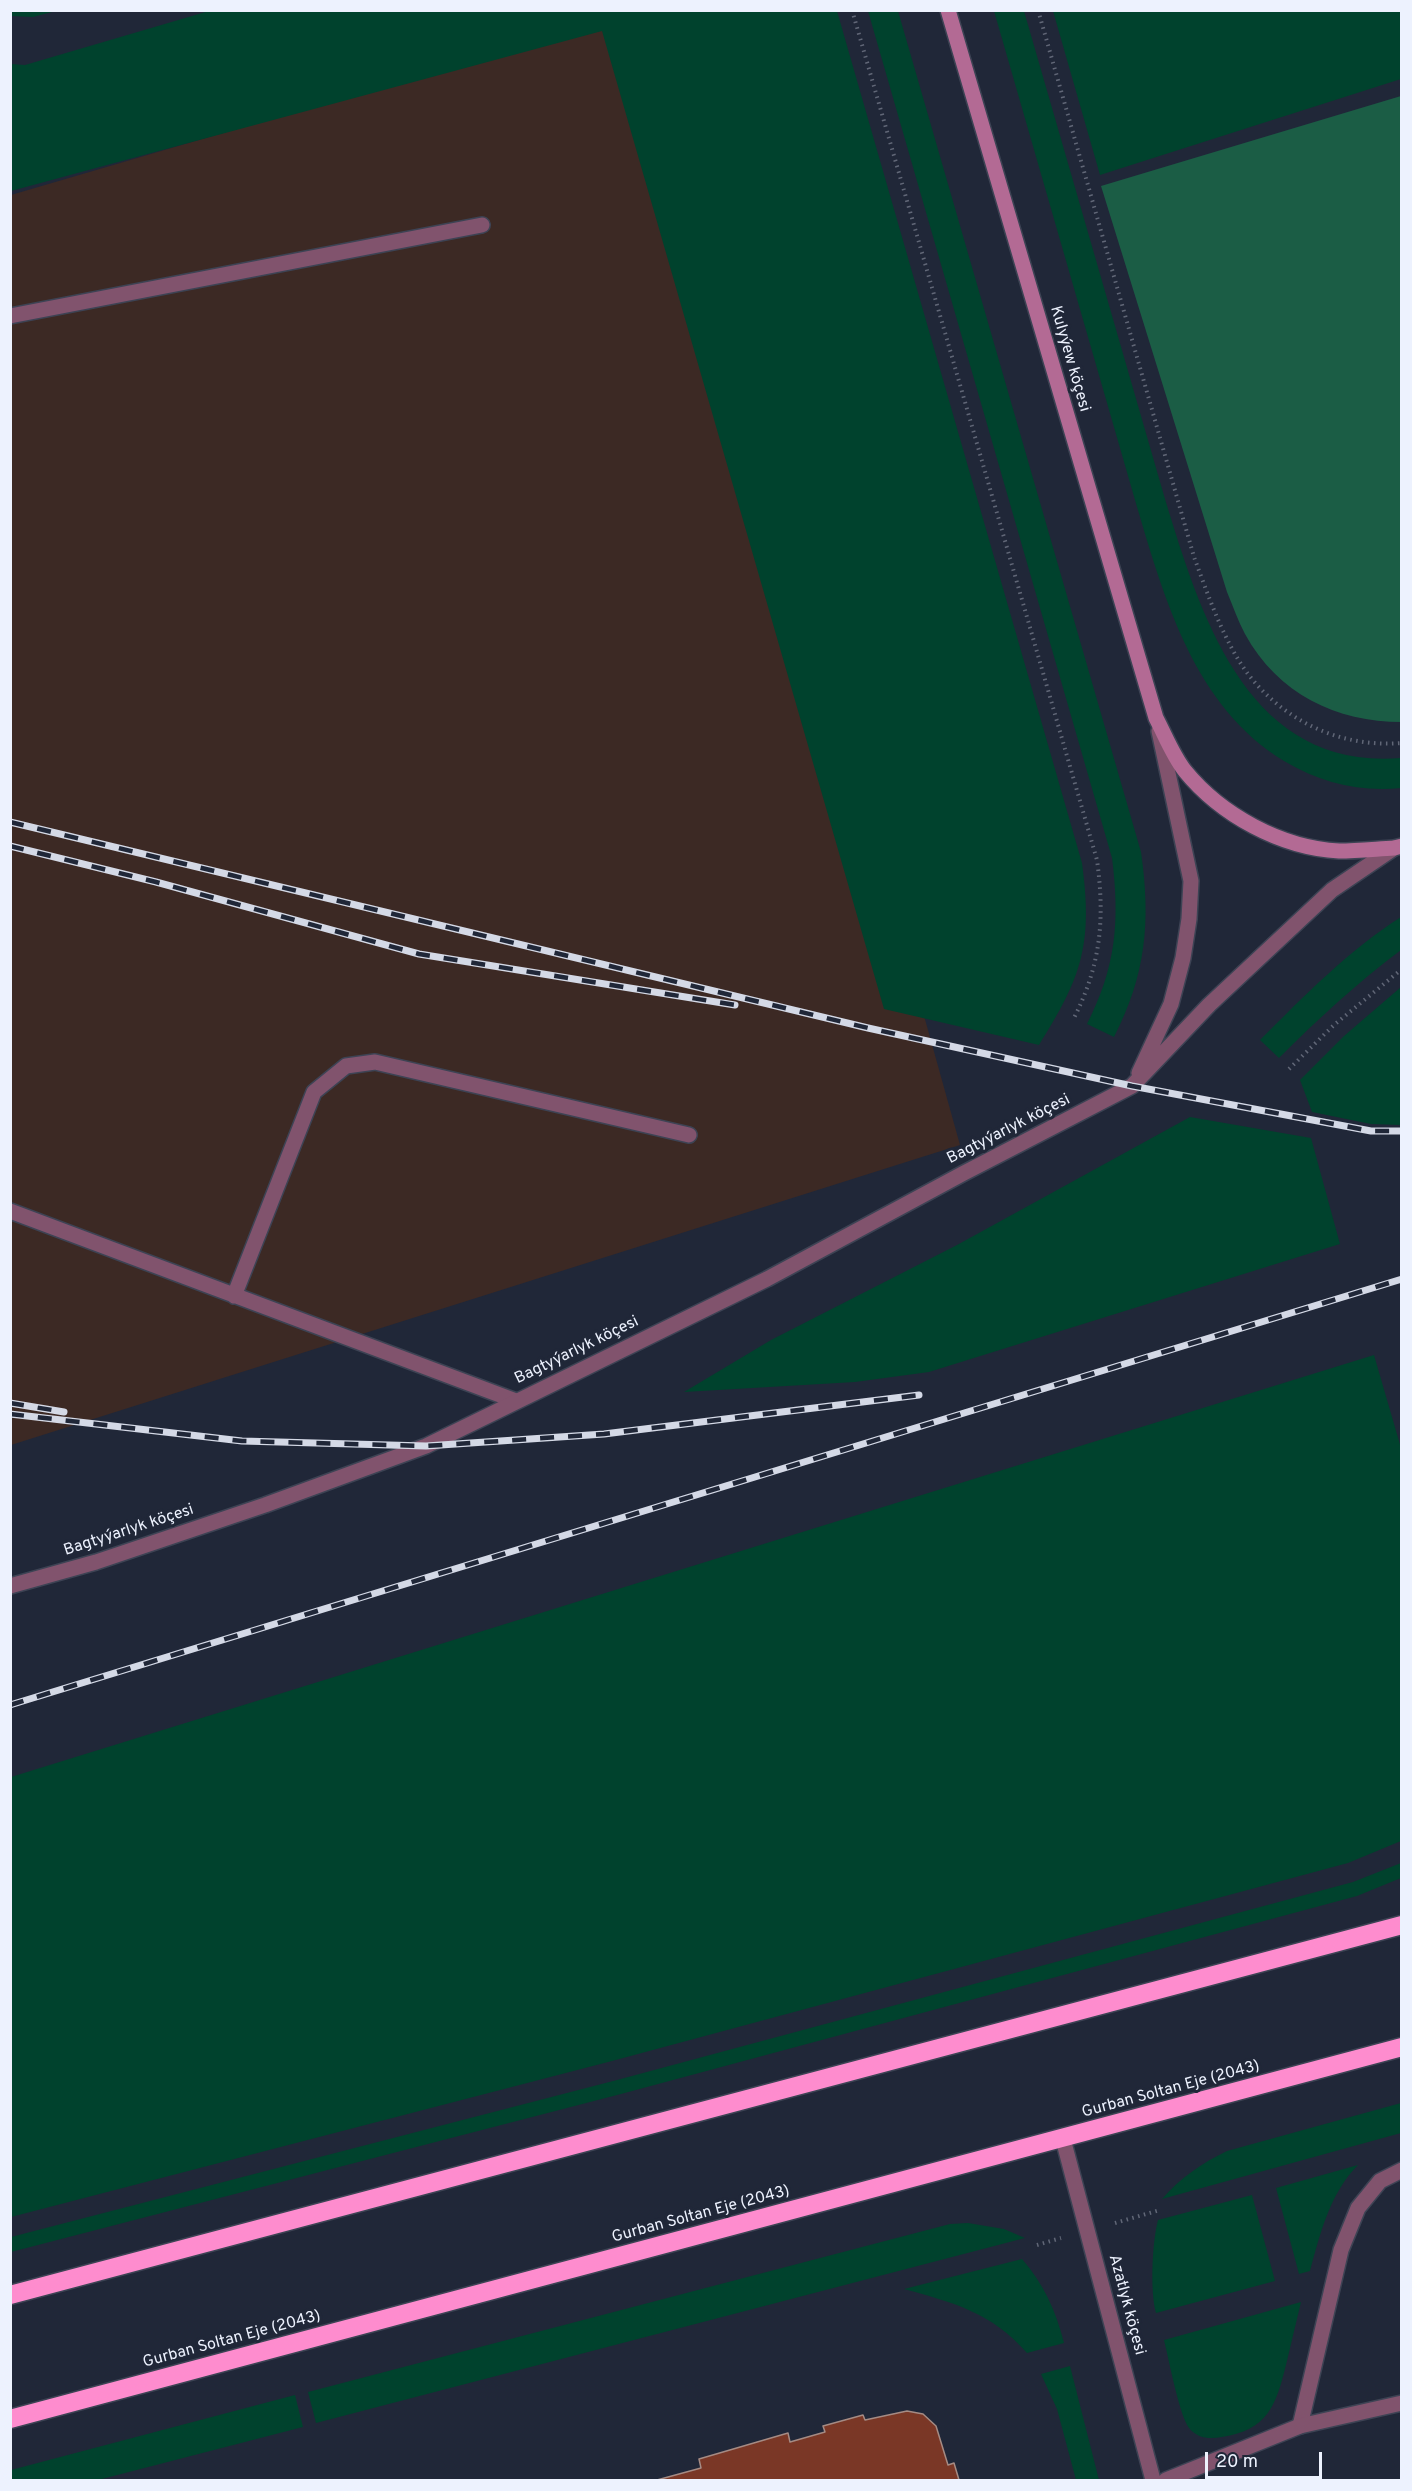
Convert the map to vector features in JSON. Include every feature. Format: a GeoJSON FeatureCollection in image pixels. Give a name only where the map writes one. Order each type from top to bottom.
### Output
{"type":"FeatureCollection","features":[{"type":"Feature","properties":{"kind":"highway"},"geometry":{"type":"LineString","coordinates":[[10,2295],[1401,1925]]}},
{"type":"Feature","properties":{"kind":"highway","name":"Gurban Soltan Eje (2043)"},"geometry":{"type":"LineString","coordinates":[[10,2419],[1401,2047]]}},
{"type":"Feature","properties":{"kind":"street","name":"Kulyýew köçesi"},"geometry":{"type":"LineString","coordinates":[[948,10],[1156,718],[1183,769],[1212,800],[1248,822],[1290,842],[1338,850],[1398,847]]}},
{"type":"Feature","properties":{"kind":"street"},"geometry":{"type":"LineString","coordinates":[[10,316],[483,225]]}},
{"type":"Feature","properties":{"kind":"street"},"geometry":{"type":"LineString","coordinates":[[1132,1086],[1171,1004],[1183,958],[1189,919],[1191,881],[1156,718]]}},
{"type":"Feature","properties":{"kind":"street","name":"Bagtyýarlyk köçesi"},"geometry":{"type":"LineString","coordinates":[[10,1586],[96,1562],[426,1446],[767,1279],[1132,1086],[1209,1005],[1332,890],[1398,847]]}},
{"type":"Feature","properties":{"kind":"street"},"geometry":{"type":"LineString","coordinates":[[234,1296],[314,1092],[346,1066],[375,1062],[689,1135]]}},
{"type":"Feature","properties":{"kind":"street"},"geometry":{"type":"LineString","coordinates":[[10,1211],[516,1401]]}},
{"type":"Feature","properties":{"kind":"street","name":"Azatlyk köçesi"},"geometry":{"type":"LineString","coordinates":[[1063,2139],[1153,2481]]}},
{"type":"Feature","properties":{"kind":"street"},"geometry":{"type":"LineString","coordinates":[[1300,2426],[1345,2240],[1358,2208],[1365,2199],[1380,2181],[1401,2170]]}},
{"type":"Feature","properties":{"kind":"street"},"geometry":{"type":"LineString","coordinates":[[1166,2481],[1300,2426],[1401,2403]]}},
{"type":"Feature","properties":{"kind":"path"},"geometry":{"type":"LineString","coordinates":[[852,10],[1097,860],[1102,924],[1099,947],[1087,992],[1074,1018]]}},
{"type":"Feature","properties":{"kind":"path"},"geometry":{"type":"LineString","coordinates":[[1038,10],[1194,557],[1222,625],[1247,673],[1295,717],[1313,728],[1336,737],[1359,742],[1401,743]]}},
{"type":"Feature","properties":{"kind":"path"},"geometry":{"type":"LineString","coordinates":[[1289,1069],[1334,1025],[1401,969]]}},
{"type":"Feature","properties":{"kind":"shaded area"},"geometry":{"type":"Polygon","coordinates":[[[644,11],[960,1145],[11,1445],[11,195],[644,11]]]}},
{"type":"Feature","properties":{"kind":"green space"},"geometry":{"type":"Polygon","coordinates":[[[10,11],[56,11],[33,17],[11,16],[10,11]]]}},
{"type":"Feature","properties":{"kind":"green space"},"geometry":{"type":"Polygon","coordinates":[[[209,11],[837,11],[1082,863],[1086,916],[1081,959],[1065,999],[1039,1045],[884,1009],[602,31],[11,191],[11,64],[25,65],[209,11]]]}},
{"type":"Feature","properties":{"kind":"green space"},"geometry":{"type":"Polygon","coordinates":[[[868,11],[898,11],[1141,852],[1146,901],[1143,947],[1133,992],[1114,1037],[1087,1024],[1097,1003],[1110,963],[1116,903],[1112,858],[868,11]]]}},
{"type":"Feature","properties":{"kind":"green space"},"geometry":{"type":"Polygon","coordinates":[[[994,11],[1024,11],[1179,545],[1215,636],[1239,678],[1269,713],[1305,740],[1348,755],[1401,758],[1401,788],[1370,789],[1341,784],[1312,775],[1284,761],[1253,738],[1227,712],[1206,682],[1188,649],[1172,614],[1148,543],[994,11]]]}},
{"type":"Feature","properties":{"kind":"green space"},"geometry":{"type":"Polygon","coordinates":[[[1053,11],[1401,11],[1401,79],[1100,175],[1053,11]]]}},
{"type":"Feature","properties":{"kind":"green space"},"geometry":{"type":"Polygon","coordinates":[[[1401,96],[1402,722],[1354,717],[1311,700],[1274,673],[1245,634],[1227,592],[1101,186],[1401,96]]]}},
{"type":"Feature","properties":{"kind":"green space"},"geometry":{"type":"Polygon","coordinates":[[[1401,917],[1401,950],[1338,1002],[1279,1058],[1260,1040],[1345,959],[1401,917]]]}},
{"type":"Feature","properties":{"kind":"green space"},"geometry":{"type":"Polygon","coordinates":[[[1401,987],[1401,1125],[1371,1124],[1312,1112],[1300,1080],[1344,1036],[1401,987]]]}},
{"type":"Feature","properties":{"kind":"green space"},"geometry":{"type":"Polygon","coordinates":[[[1190,1117],[1311,1138],[1340,1244],[929,1372],[855,1382],[684,1392],[771,1340],[957,1245],[1190,1117]]]}},
{"type":"Feature","properties":{"kind":"green space"},"geometry":{"type":"Polygon","coordinates":[[[1374,1355],[1401,1448],[1401,1841],[1348,1863],[612,2061],[11,2217],[11,1777],[1374,1355]]]}},
{"type":"Feature","properties":{"kind":"green space"},"geometry":{"type":"Polygon","coordinates":[[[1401,1863],[1401,1878],[1357,1896],[621,2094],[11,2252],[11,2237],[617,2080],[1353,1882],[1401,1863]]]}},
{"type":"Feature","properties":{"kind":"green space"},"geometry":{"type":"Polygon","coordinates":[[[1401,2103],[1401,2133],[1162,2199],[1192,2172],[1227,2151],[1401,2103]]]}},
{"type":"Feature","properties":{"kind":"green space"},"geometry":{"type":"Polygon","coordinates":[[[1358,2165],[1348,2176],[1333,2201],[1310,2271],[1299,2274],[1276,2188],[1358,2165]]]}},
{"type":"Feature","properties":{"kind":"green space"},"geometry":{"type":"Polygon","coordinates":[[[1252,2195],[1275,2281],[1156,2313],[1152,2267],[1158,2220],[1252,2195]]]}},
{"type":"Feature","properties":{"kind":"green space"},"geometry":{"type":"Polygon","coordinates":[[[968,2223],[1004,2229],[1025,2238],[316,2423],[308,2392],[950,2224],[968,2223]]]}},
{"type":"Feature","properties":{"kind":"green space"},"geometry":{"type":"Polygon","coordinates":[[[1022,2259],[1037,2278],[1048,2298],[1064,2343],[1027,2353],[1000,2328],[985,2318],[939,2299],[904,2289],[1022,2259]]]}},
{"type":"Feature","properties":{"kind":"green space"},"geometry":{"type":"Polygon","coordinates":[[[1301,2302],[1282,2379],[1268,2413],[1260,2422],[1238,2434],[1209,2438],[1193,2432],[1185,2421],[1164,2340],[1301,2302]]]}},
{"type":"Feature","properties":{"kind":"green space"},"geometry":{"type":"Polygon","coordinates":[[[1070,2366],[1099,2480],[1076,2480],[1057,2409],[1041,2374],[1070,2366]]]}},
{"type":"Feature","properties":{"kind":"green space"},"geometry":{"type":"Polygon","coordinates":[[[295,2395],[303,2427],[98,2480],[11,2480],[11,2470],[295,2395]]]}},
{"type":"Feature","properties":{"kind":"building"},"geometry":{"type":"Polygon","coordinates":[[[907,2411],[923,2414],[936,2426],[948,2465],[954,2463],[959,2480],[657,2480],[701,2468],[699,2459],[788,2433],[790,2442],[825,2432],[823,2426],[863,2415],[865,2420],[907,2411]]]}},
{"type":"Feature","properties":{"kind":"railway"},"geometry":{"type":"LineString","coordinates":[[10,822],[868,1028],[1132,1086],[1371,1131],[1402,1131]]}},
{"type":"Feature","properties":{"kind":"railway"},"geometry":{"type":"LineString","coordinates":[[10,846],[156,882],[419,954],[735,1005]]}},
{"type":"Feature","properties":{"kind":"railway"},"geometry":{"type":"LineString","coordinates":[[10,1705],[1402,1279]]}},
{"type":"Feature","properties":{"kind":"railway"},"geometry":{"type":"LineString","coordinates":[[10,1414],[242,1441],[426,1446],[604,1434],[919,1395]]}},
{"type":"Feature","properties":{"kind":"railway"},"geometry":{"type":"LineString","coordinates":[[10,1403],[64,1412]]}}]}
